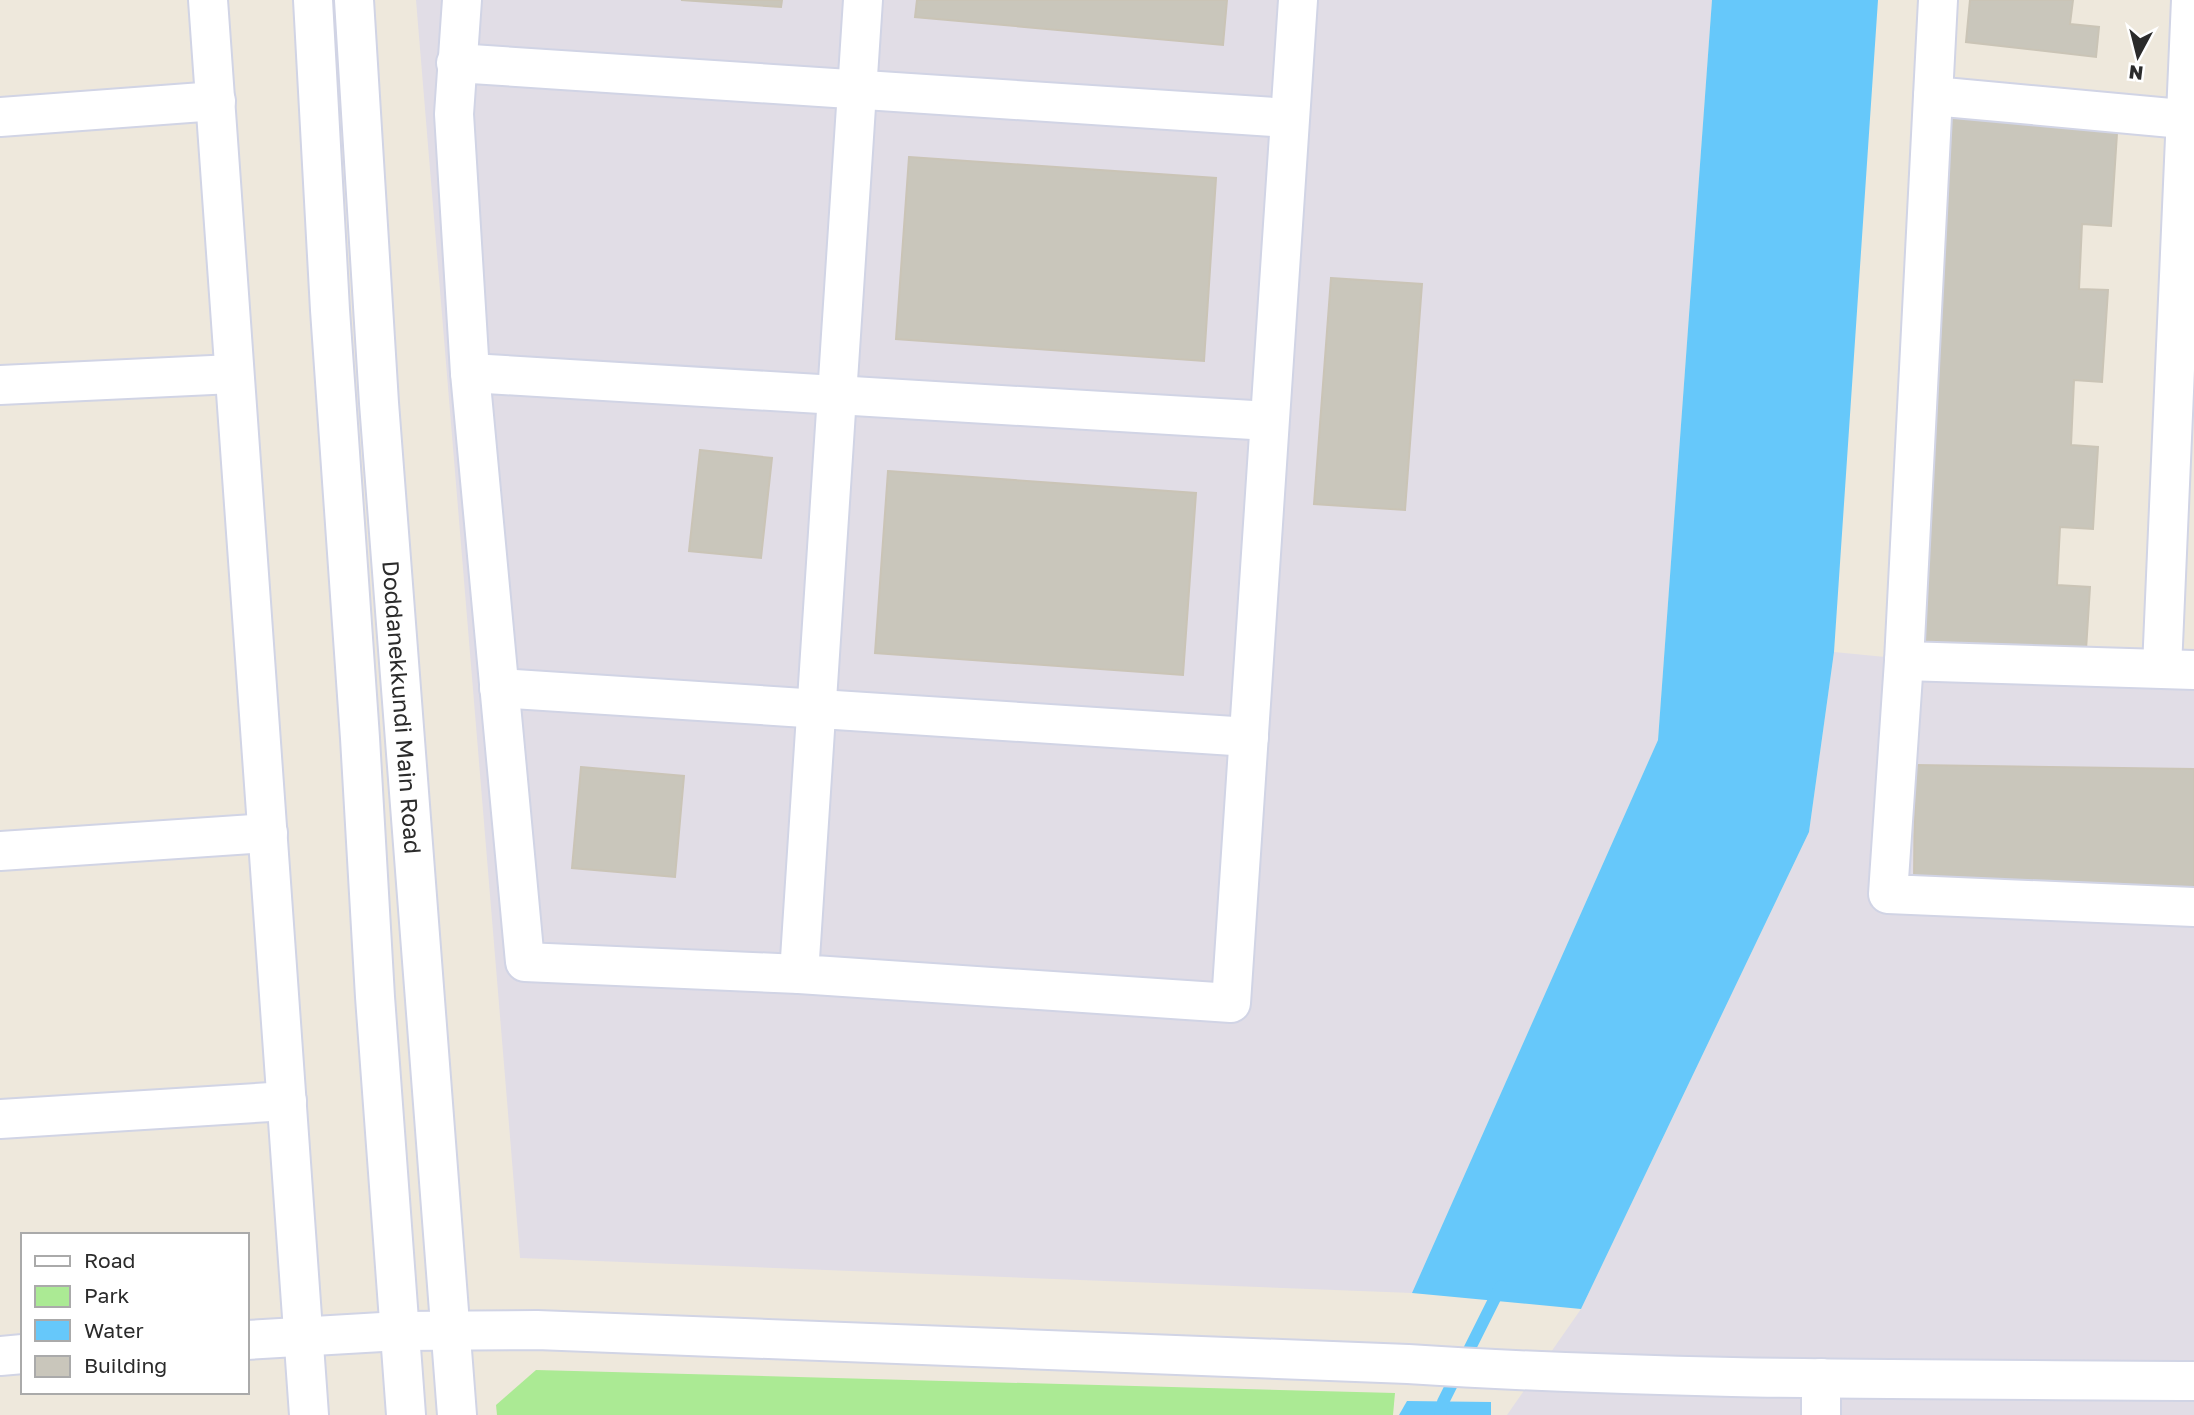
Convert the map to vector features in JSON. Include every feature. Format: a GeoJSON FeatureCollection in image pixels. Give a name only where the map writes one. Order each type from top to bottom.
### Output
{"type":"FeatureCollection","features":[{"type":"Feature","properties":{"kind":"street"},"geometry":{"type":"LineString","coordinates":[[208,0],[309,1415]]}},
{"type":"Feature","properties":{"kind":"street","name":"Doddanekkundi Main Road"},"geometry":{"type":"LineString","coordinates":[[313,0],[330,310],[375,997],[406,1415]]}},
{"type":"Feature","properties":{"kind":"street","name":"Doddanekkundi Main Road"},"geometry":{"type":"LineString","coordinates":[[354,0],[381,430],[457,1415]]}},
{"type":"Feature","properties":{"kind":"street"},"geometry":{"type":"LineString","coordinates":[[462,0],[454,114],[470,373],[525,962],[799,974],[1231,1003],[1298,0]]}},
{"type":"Feature","properties":{"kind":"street"},"geometry":{"type":"LineString","coordinates":[[799,974],[863,0]]}},
{"type":"Feature","properties":{"kind":"street"},"geometry":{"type":"LineString","coordinates":[[1938,0],[1904,661],[1888,894],[2194,907]]}},
{"type":"Feature","properties":{"kind":"street"},"geometry":{"type":"LineString","coordinates":[[1904,661],[2178,669],[2191,0]]}},
{"type":"Feature","properties":{"kind":"street"},"geometry":{"type":"LineString","coordinates":[[456,63],[1289,118]]}},
{"type":"Feature","properties":{"kind":"street"},"geometry":{"type":"LineString","coordinates":[[1933,96],[2190,120]]}},
{"type":"Feature","properties":{"kind":"street"},"geometry":{"type":"LineString","coordinates":[[0,117],[216,101]]}},
{"type":"Feature","properties":{"kind":"street"},"geometry":{"type":"LineString","coordinates":[[470,373],[1269,421]]}},
{"type":"Feature","properties":{"kind":"street"},"geometry":{"type":"LineString","coordinates":[[0,385],[233,374]]}},
{"type":"Feature","properties":{"kind":"street"},"geometry":{"type":"LineString","coordinates":[[499,688],[1248,737]]}},
{"type":"Feature","properties":{"kind":"street"},"geometry":{"type":"LineString","coordinates":[[0,851],[268,833]]}},
{"type":"Feature","properties":{"kind":"street"},"geometry":{"type":"LineString","coordinates":[[0,1119],[287,1101]]}},
{"type":"Feature","properties":{"kind":"street"},"geometry":{"type":"LineString","coordinates":[[248,1340],[399,1331],[537,1330],[1408,1364],[1821,1396],[2194,1381]]}},
{"type":"Feature","properties":{"kind":"street"},"geometry":{"type":"LineString","coordinates":[[0,1356],[21,1354]]}},
{"type":"Feature","properties":{"kind":"shaded area"},"geometry":{"type":"Polygon","coordinates":[[[416,0],[1712,0],[1658,740],[1412,1293],[520,1258],[416,0]]]}},
{"type":"Feature","properties":{"kind":"shaded area"},"geometry":{"type":"Polygon","coordinates":[[[1834,652],[2194,687],[2194,1415],[1507,1415],[1581,1309],[1809,832],[1834,652]]]}},
{"type":"Feature","properties":{"kind":"green space"},"geometry":{"type":"Polygon","coordinates":[[[536,1370],[1395,1393],[1393,1415],[497,1415],[496,1405],[536,1370]]]}},
{"type":"Feature","properties":{"kind":"water"},"geometry":{"type":"Polygon","coordinates":[[[1712,0],[1878,0],[1834,652],[1809,832],[1581,1309],[1412,1293],[1658,740],[1712,0]]]}},
{"type":"Feature","properties":{"kind":"water"},"geometry":{"type":"Polygon","coordinates":[[[1407,1401],[1491,1402],[1491,1415],[1399,1415],[1407,1401]]]}},
{"type":"Feature","properties":{"kind":"building"},"geometry":{"type":"Polygon","coordinates":[[[681,0],[782,0],[781,7],[681,0]]]}},
{"type":"Feature","properties":{"kind":"building"},"geometry":{"type":"Polygon","coordinates":[[[917,0],[1227,0],[1223,45],[915,17],[917,0]]]}},
{"type":"Feature","properties":{"kind":"building"},"geometry":{"type":"Polygon","coordinates":[[[1970,0],[2073,0],[2070,24],[2099,27],[2096,57],[1966,42],[1970,0]]]}},
{"type":"Feature","properties":{"kind":"building"},"geometry":{"type":"Polygon","coordinates":[[[1941,107],[2118,118],[2111,226],[2082,224],[2079,289],[2108,290],[2102,382],[2074,380],[2071,445],[2098,447],[2093,529],[2060,527],[2057,585],[2090,587],[2086,650],[1909,640],[1941,107]]]}},
{"type":"Feature","properties":{"kind":"building"},"geometry":{"type":"Polygon","coordinates":[[[909,157],[1216,178],[1204,361],[896,339],[909,157]]]}},
{"type":"Feature","properties":{"kind":"building"},"geometry":{"type":"Polygon","coordinates":[[[1331,278],[1422,284],[1405,510],[1314,504],[1331,278]]]}},
{"type":"Feature","properties":{"kind":"building"},"geometry":{"type":"Polygon","coordinates":[[[700,450],[772,458],[761,558],[689,551],[700,450]]]}},
{"type":"Feature","properties":{"kind":"building"},"geometry":{"type":"Polygon","coordinates":[[[888,471],[1196,493],[1183,675],[875,653],[888,471]]]}},
{"type":"Feature","properties":{"kind":"building"},"geometry":{"type":"Polygon","coordinates":[[[1915,765],[2194,769],[2194,890],[1914,886],[1915,765]]]}},
{"type":"Feature","properties":{"kind":"building"},"geometry":{"type":"Polygon","coordinates":[[[581,767],[684,776],[675,877],[572,868],[581,767]]]}},
{"type":"Feature","properties":{"kind":"waterway"},"geometry":{"type":"LineString","coordinates":[[1440,1415],[1443,1402],[1501,1286]]}}]}
